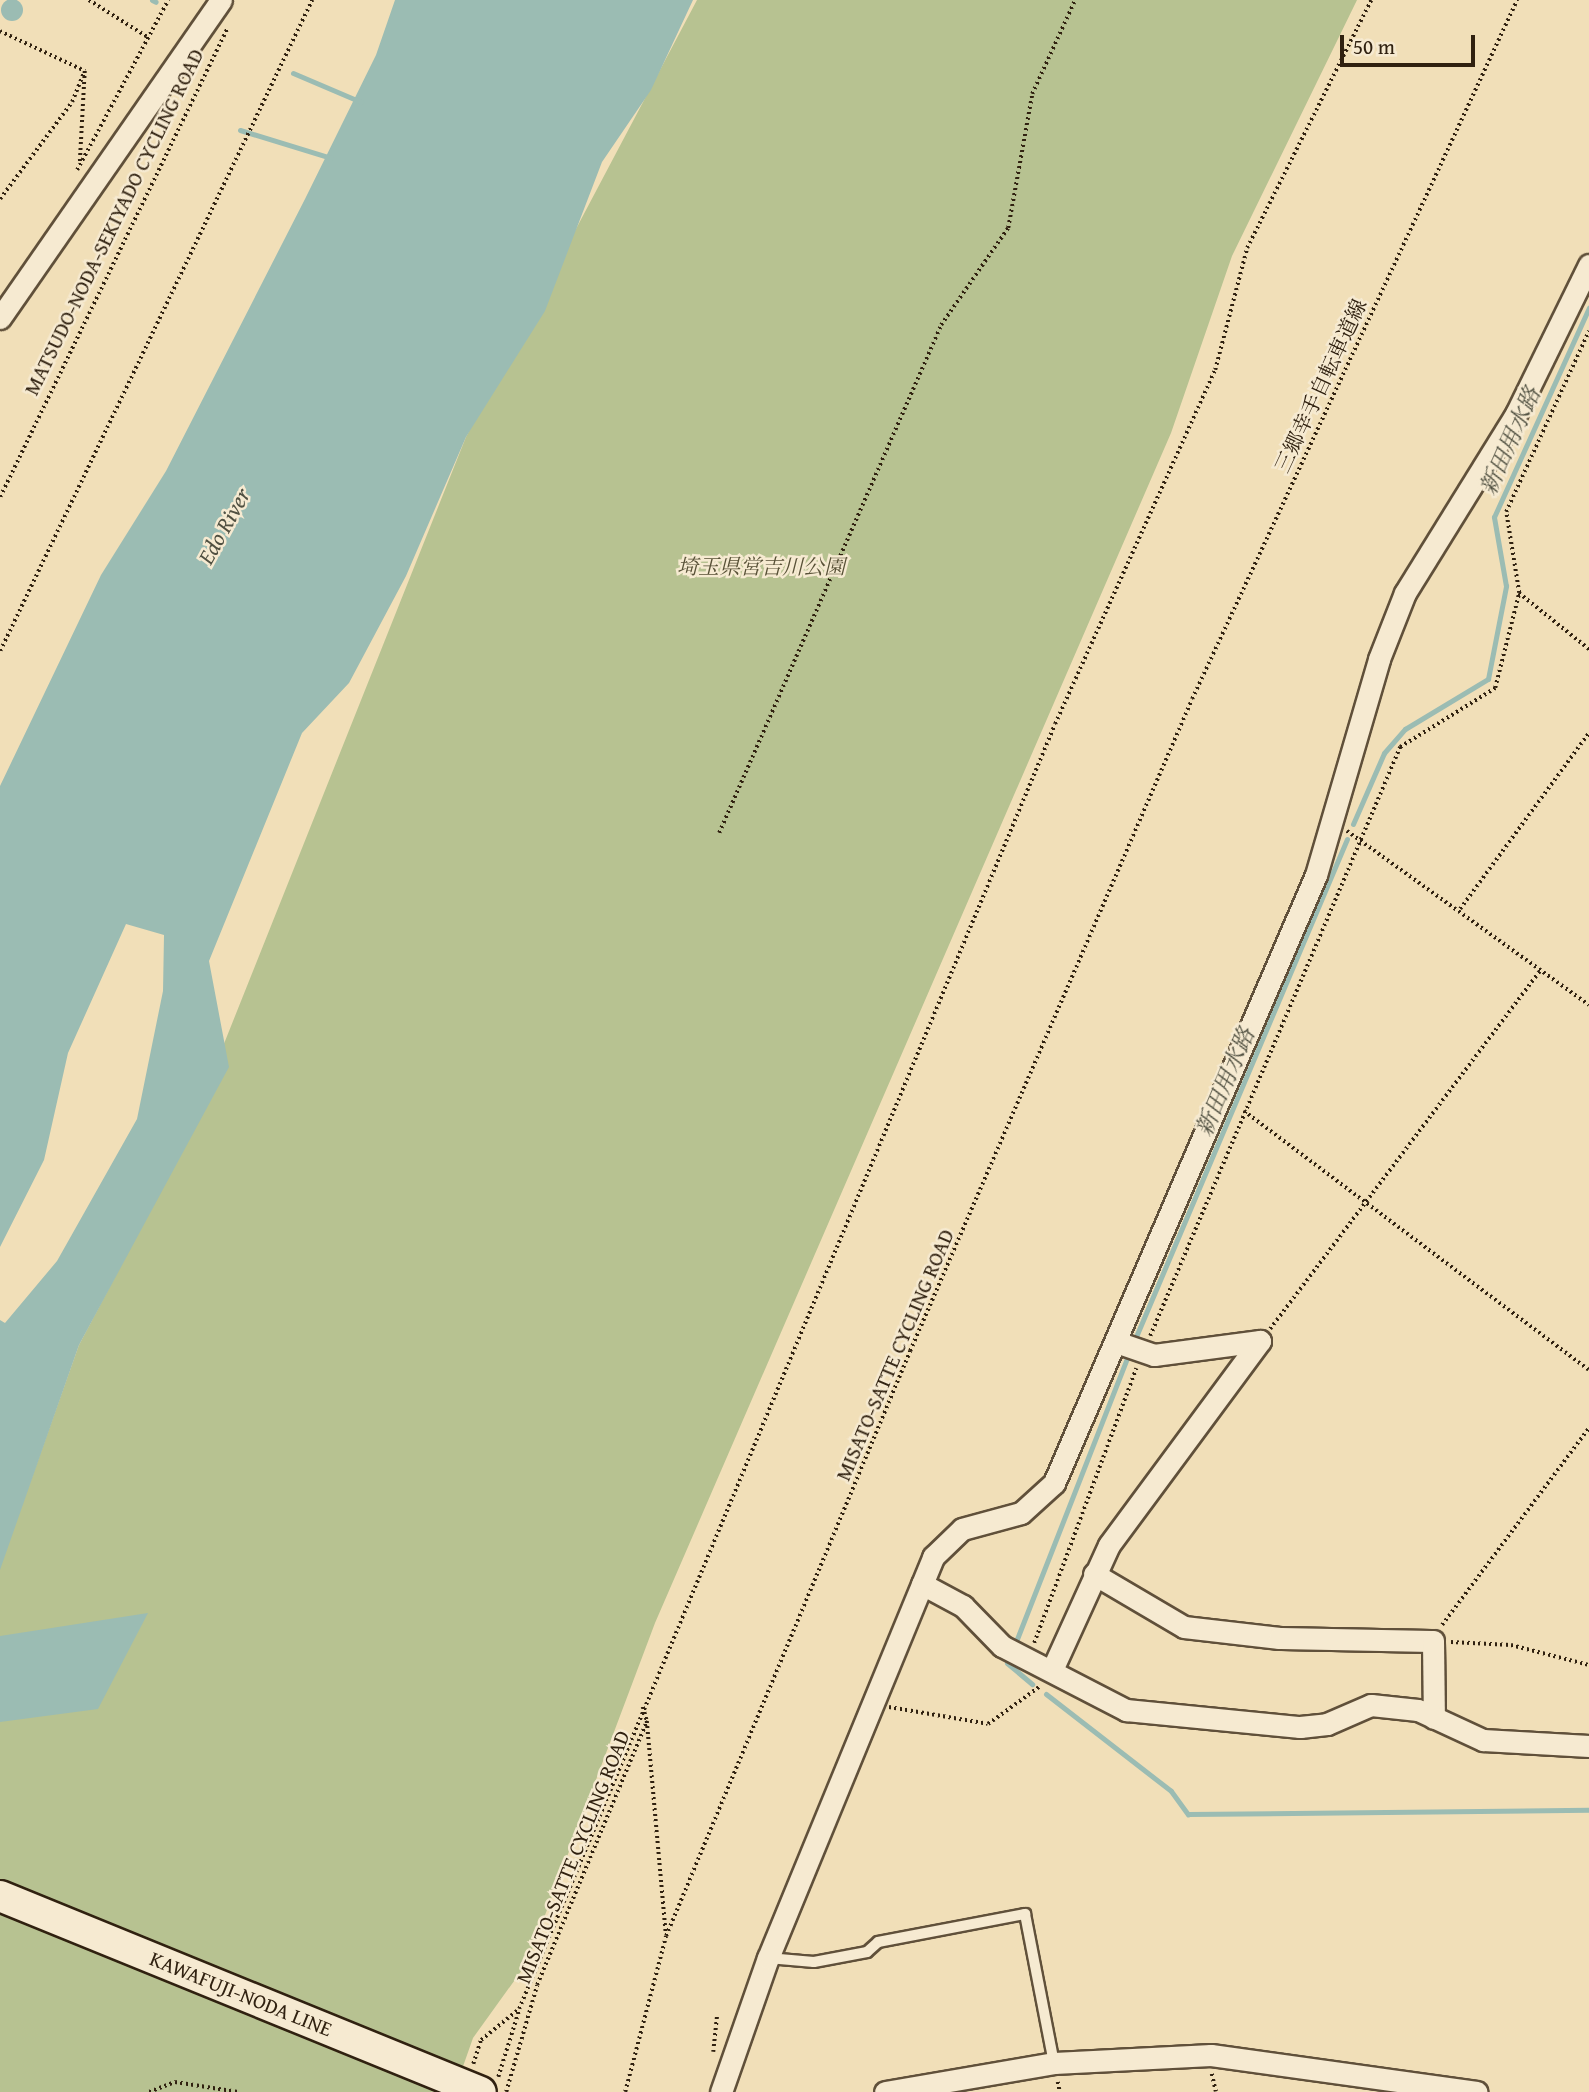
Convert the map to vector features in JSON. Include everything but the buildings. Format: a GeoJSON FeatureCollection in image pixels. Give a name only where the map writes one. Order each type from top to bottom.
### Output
{"type":"FeatureCollection","features":[{"type":"Feature","properties":{"kind":"main road","name":"KAWAFUJI-NODA LINE"},"geometry":{"type":"LineString","coordinates":[[0,1896],[475,2085]]}},
{"type":"Feature","properties":{"kind":"street"},"geometry":{"type":"LineString","coordinates":[[0,318],[221,0]]}},
{"type":"Feature","properties":{"kind":"street"},"geometry":{"type":"LineString","coordinates":[[721,2092],[768,1958],[922,1584],[947,1539],[1021,1513],[1046,1495],[1116,1342],[1335,827],[1379,659],[1405,593],[1506,433],[1589,265]]}},
{"type":"Feature","properties":{"kind":"street"},"geometry":{"type":"LineString","coordinates":[[1116,1342],[1143,1353],[1261,1341]]}},
{"type":"Feature","properties":{"kind":"street"},"geometry":{"type":"LineString","coordinates":[[1052,1670],[1094,1574],[1261,1341]]}},
{"type":"Feature","properties":{"kind":"street"},"geometry":{"type":"LineString","coordinates":[[1094,1574],[1184,1627],[1279,1638],[1433,1641],[1434,1718]]}},
{"type":"Feature","properties":{"kind":"street"},"geometry":{"type":"LineString","coordinates":[[922,1584],[963,1606],[1002,1646],[1138,1712],[1300,1727],[1327,1724],[1371,1705],[1434,1718],[1483,1740],[1589,1746]]}},
{"type":"Feature","properties":{"kind":"street"},"geometry":{"type":"LineString","coordinates":[[885,2092],[1054,2063],[1241,2056],[1476,2092]]}},
{"type":"Feature","properties":{"kind":"lane"},"geometry":{"type":"LineString","coordinates":[[768,1958],[814,1962],[867,1952],[878,1942],[1026,1914],[1054,2063]]}},
{"type":"Feature","properties":{"kind":"path"},"geometry":{"type":"LineString","coordinates":[[89,0],[149,38]]}},
{"type":"Feature","properties":{"kind":"path"},"geometry":{"type":"LineString","coordinates":[[74,178],[168,0]]}},
{"type":"Feature","properties":{"kind":"path"},"geometry":{"type":"LineString","coordinates":[[0,651],[312,0]]}},
{"type":"Feature","properties":{"kind":"path"},"geometry":{"type":"LineString","coordinates":[[719,833],[941,325],[1008,228],[1032,94],[1075,0]]}},
{"type":"Feature","properties":{"kind":"path"},"geometry":{"type":"LineString","coordinates":[[493,2092],[519,2009],[642,1705],[962,958],[1055,724],[1214,370],[1247,248],[1371,0]]}},
{"type":"Feature","properties":{"kind":"path","name":"三郷幸手自転車道線"},"geometry":{"type":"LineString","coordinates":[[666,1936],[1192,699],[1517,0]]}},
{"type":"Feature","properties":{"kind":"path","name":"MATSUDO-NODA-SEKIYADO CYCLING ROAD"},"geometry":{"type":"LineString","coordinates":[[0,497],[229,24]]}},
{"type":"Feature","properties":{"kind":"path"},"geometry":{"type":"LineString","coordinates":[[0,31],[85,71]]}},
{"type":"Feature","properties":{"kind":"path"},"geometry":{"type":"LineString","coordinates":[[80,166],[85,71]]}},
{"type":"Feature","properties":{"kind":"path"},"geometry":{"type":"LineString","coordinates":[[0,199],[72,102],[85,71]]}},
{"type":"Feature","properties":{"kind":"path"},"geometry":{"type":"LineString","coordinates":[[1028,1658],[1143,1353],[1400,747],[1495,688],[1519,593],[1506,512],[1589,331]]}},
{"type":"Feature","properties":{"kind":"path"},"geometry":{"type":"LineString","coordinates":[[1519,593],[1589,649]]}},
{"type":"Feature","properties":{"kind":"path"},"geometry":{"type":"LineString","coordinates":[[1460,909],[1589,733]]}},
{"type":"Feature","properties":{"kind":"path"},"geometry":{"type":"LineString","coordinates":[[1335,827],[1360,836],[1589,1005]]}},
{"type":"Feature","properties":{"kind":"path"},"geometry":{"type":"LineString","coordinates":[[1261,1341],[1541,970]]}},
{"type":"Feature","properties":{"kind":"path"},"geometry":{"type":"LineString","coordinates":[[1244,1111],[1589,1370]]}},
{"type":"Feature","properties":{"kind":"path"},"geometry":{"type":"LineString","coordinates":[[1433,1641],[1589,1428]]}},
{"type":"Feature","properties":{"kind":"path"},"geometry":{"type":"LineString","coordinates":[[1433,1641],[1511,1645],[1589,1665]]}},
{"type":"Feature","properties":{"kind":"path"},"geometry":{"type":"LineString","coordinates":[[874,1704],[988,1724],[1020,1706],[1052,1670]]}},
{"type":"Feature","properties":{"kind":"path"},"geometry":{"type":"LineString","coordinates":[[642,1705],[646,1721]]}},
{"type":"Feature","properties":{"kind":"path","name":"MISATO-SATTE CYCLING ROAD"},"geometry":{"type":"LineString","coordinates":[[625,2092],[666,1936],[646,1721]]}},
{"type":"Feature","properties":{"kind":"path","name":"MISATO-SATTE CYCLING ROAD"},"geometry":{"type":"LineString","coordinates":[[506,2092],[537,1984],[646,1721]]}},
{"type":"Feature","properties":{"kind":"path"},"geometry":{"type":"LineString","coordinates":[[475,2085],[481,2040],[519,2009]]}},
{"type":"Feature","properties":{"kind":"path"},"geometry":{"type":"LineString","coordinates":[[149,2092],[175,2082],[238,2092]]}},
{"type":"Feature","properties":{"kind":"green space","name":"埼玉県営吉川公園"},"geometry":{"type":"Polygon","coordinates":[[[697,0],[1357,0],[1232,256],[1171,433],[655,1623],[527,1963],[473,2038],[454,2092],[0,2092],[0,1567],[79,1345],[180,1154],[466,437],[697,0]]]}},
{"type":"Feature","properties":{"kind":"water"},"geometry":{"type":"Polygon","coordinates":[[[12,-1],[20,2],[23,10],[20,18],[12,21],[4,18],[1,10],[4,2],[12,-1]]]}},
{"type":"Feature","properties":{"kind":"water","name":"Edo River"},"geometry":{"type":"Polygon","coordinates":[[[395,0],[693,0],[651,90],[602,162],[545,311],[466,437],[406,576],[349,683],[302,733],[209,961],[229,1067],[79,1345],[0,1570],[0,1320],[5,1323],[57,1261],[137,1119],[163,991],[164,935],[126,924],[68,1053],[44,1160],[0,1247],[0,786],[101,575],[166,471],[305,199],[376,55],[395,0]]]}},
{"type":"Feature","properties":{"kind":"water"},"geometry":{"type":"Polygon","coordinates":[[[148,1613],[98,1709],[0,1722],[0,1636],[148,1613]]]}},
{"type":"Feature","properties":{"kind":"waterway"},"geometry":{"type":"LineString","coordinates":[[152,0],[156,2]]}},
{"type":"Feature","properties":{"kind":"waterway"},"geometry":{"type":"LineString","coordinates":[[293,73],[361,102]]}},
{"type":"Feature","properties":{"kind":"waterway"},"geometry":{"type":"LineString","coordinates":[[240,130],[331,158]]}},
{"type":"Feature","properties":{"kind":"waterway","name":"新田用水路"},"geometry":{"type":"LineString","coordinates":[[1353,824],[1384,753],[1405,729],[1488,679],[1506,586],[1494,517],[1589,308]]}},
{"type":"Feature","properties":{"kind":"waterway","name":"新田用水路"},"geometry":{"type":"LineString","coordinates":[[1135,1339],[1347,839]]}},
{"type":"Feature","properties":{"kind":"waterway","name":"新田用水路"},"geometry":{"type":"LineString","coordinates":[[1015,1644],[1127,1358]]}},
{"type":"Feature","properties":{"kind":"waterway"},"geometry":{"type":"LineString","coordinates":[[1007,1663],[1032,1684]]}},
{"type":"Feature","properties":{"kind":"waterway"},"geometry":{"type":"LineString","coordinates":[[1046,1694],[1171,1791],[1188,1814],[1589,1810]]}}]}
